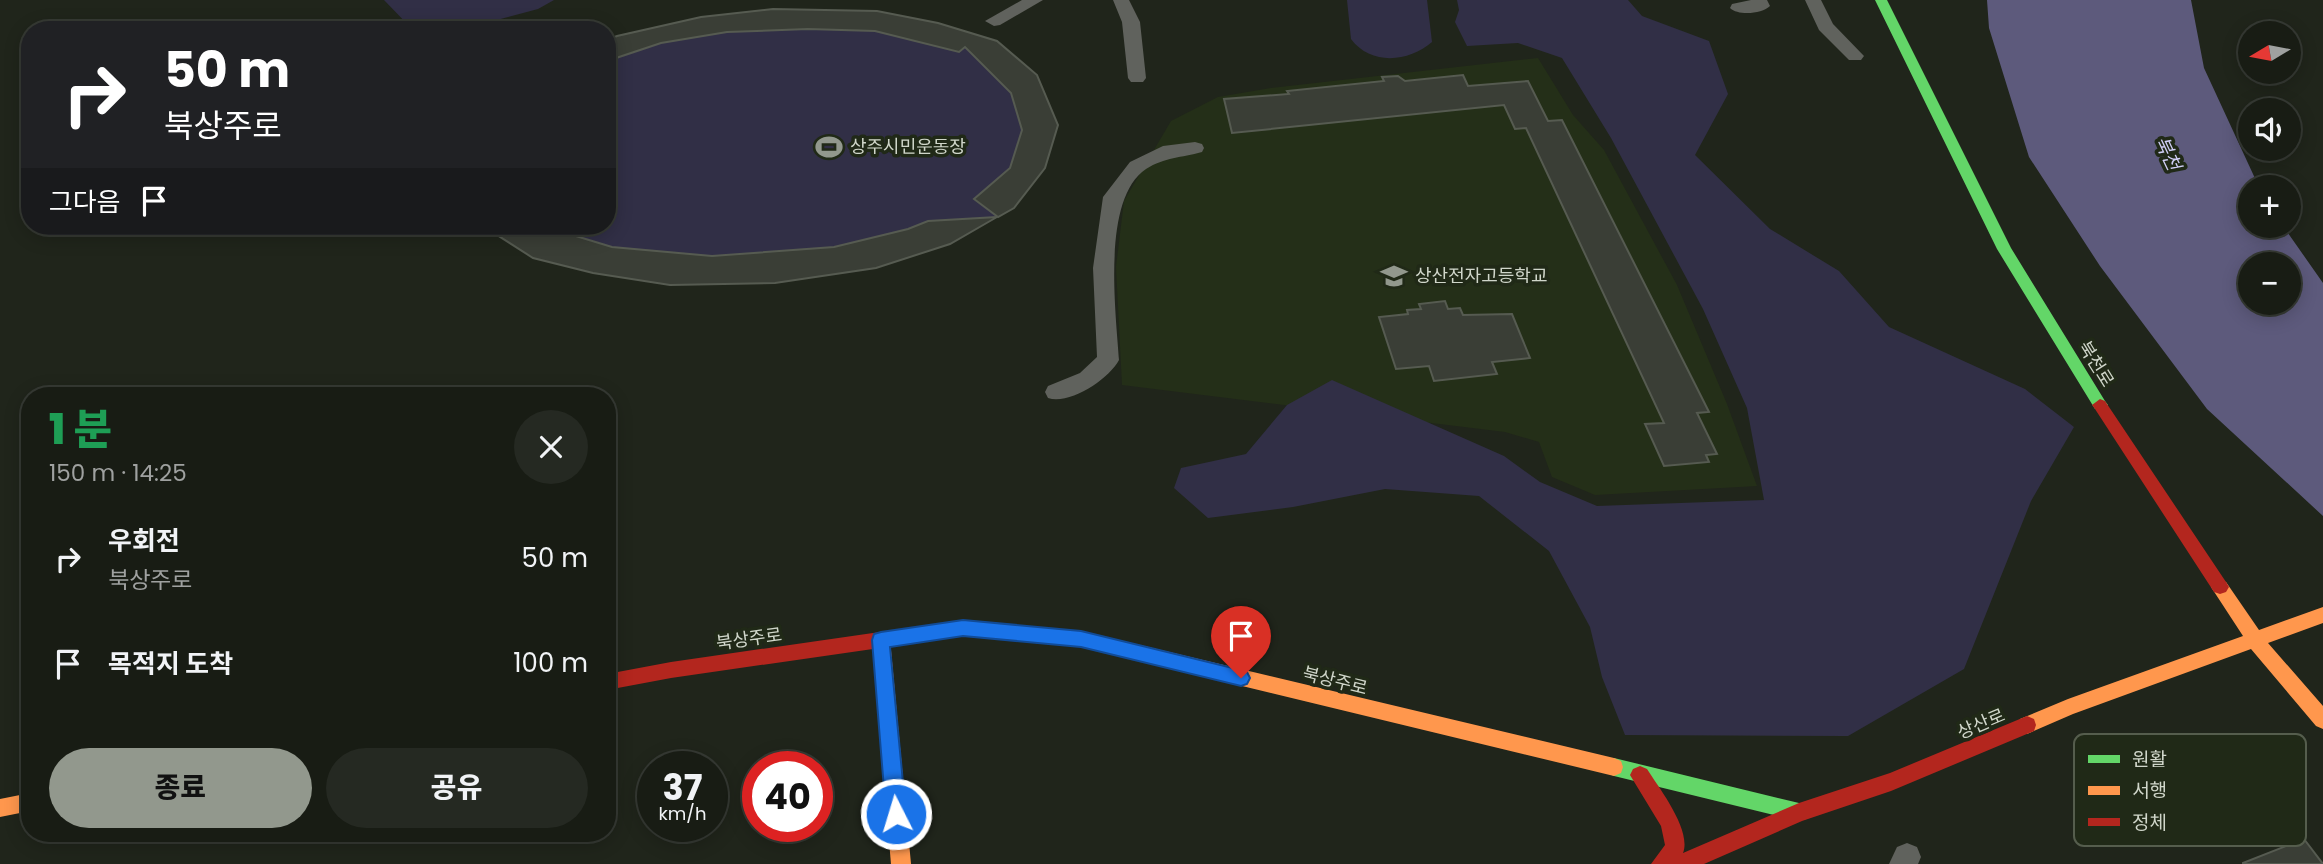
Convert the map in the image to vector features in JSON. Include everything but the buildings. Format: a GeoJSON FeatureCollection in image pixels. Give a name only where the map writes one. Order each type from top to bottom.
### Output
{"type":"FeatureCollection","features":[{"type":"Feature","properties":{"kind":"street"},"geometry":{"type":"LineString","coordinates":[[995,21],[1035,0]]}},
{"type":"Feature","properties":{"kind":"street"},"geometry":{"type":"LineString","coordinates":[[1121,0],[1131,22],[1137,78]]}},
{"type":"Feature","properties":{"kind":"street"},"geometry":{"type":"LineString","coordinates":[[1738,8],[1762,5],[1759,0]]}},
{"type":"Feature","properties":{"kind":"street"},"geometry":{"type":"LineString","coordinates":[[1813,0],[1825,26],[1855,55]]}},
{"type":"Feature","properties":{"kind":"street","name":"북천로"},"geometry":{"type":"LineString","coordinates":[[1881,0],[2004,249],[2166,509],[2255,640],[2323,720]]}},
{"type":"Feature","properties":{"kind":"street"},"geometry":{"type":"LineString","coordinates":[[1056,392],[1088,379],[1108,360],[1103,268],[1113,197],[1137,166],[1170,150],[1195,148]]}},
{"type":"Feature","properties":{"kind":"street","name":"상산로"},"geometry":{"type":"LineString","coordinates":[[1681,864],[1799,812],[1891,782],[2068,707],[2323,615]]}},
{"type":"Feature","properties":{"kind":"street","name":"북상주로"},"geometry":{"type":"LineString","coordinates":[[616,680],[963,628],[1081,639],[1799,812]]}},
{"type":"Feature","properties":{"kind":"street"},"geometry":{"type":"LineString","coordinates":[[881,640],[901,864]]}},
{"type":"Feature","properties":{"kind":"street"},"geometry":{"type":"LineString","coordinates":[[1640,775],[1670,822],[1675,848],[1661,864]]}},
{"type":"Feature","properties":{"kind":"street"},"geometry":{"type":"LineString","coordinates":[[0,808],[21,804]]}},
{"type":"Feature","properties":{"kind":"shaded area"},"geometry":{"type":"Polygon","coordinates":[[[384,0],[554,0],[538,9],[493,21],[404,21],[384,0]]]}},
{"type":"Feature","properties":{"kind":"shaded area"},"geometry":{"type":"Polygon","coordinates":[[[1347,0],[1427,0],[1432,42],[1423,49],[1402,57],[1369,54],[1351,39],[1347,0]]]}},
{"type":"Feature","properties":{"kind":"shaded area"},"geometry":{"type":"Polygon","coordinates":[[[1457,0],[1628,0],[1642,16],[1709,41],[1728,94],[1695,155],[1770,229],[1839,271],[1889,327],[2025,389],[2074,427],[2031,501],[1964,669],[1848,736],[1625,735],[1602,677],[1590,627],[1549,551],[1479,496],[1385,489],[1293,507],[1208,518],[1174,488],[1181,468],[1246,454],[1287,405],[1332,380],[1504,456],[1540,482],[1597,506],[1764,500],[1747,408],[1703,309],[1611,138],[1562,58],[1518,43],[1467,46],[1455,22],[1459,10],[1457,0]]]}},
{"type":"Feature","properties":{"kind":"shaded area","name":"상주시민운동장"},"geometry":{"type":"Polygon","coordinates":[[[773,9],[938,23],[997,41],[1037,75],[1014,208],[950,244],[876,268],[775,283],[670,285],[593,273],[533,258],[497,235],[616,235],[616,38],[701,17],[773,9]]]}},
{"type":"Feature","properties":{"kind":"shaded area","name":"상산전자고등학교"},"geometry":{"type":"Polygon","coordinates":[[[1538,58],[1573,115],[1604,150],[1677,285],[1727,404],[1757,486],[1595,495],[1552,477],[1539,442],[1505,432],[1122,385],[1116,267],[1124,201],[1171,121],[1218,97],[1271,88],[1538,58]]]}},
{"type":"Feature","properties":{"kind":"water","name":"북천"},"geometry":{"type":"Polygon","coordinates":[[[1987,0],[2191,0],[2204,68],[2238,142],[2238,161],[2247,161],[2253,175],[2238,175],[2238,238],[2291,238],[2323,283],[2323,516],[2207,409],[2100,266],[2029,157],[1989,28],[1987,0]]]}},
{"type":"Feature","properties":{"kind":"traffic: fast"},"geometry":{"type":"LineString","coordinates":[[1881,0],[2004,249],[2100,405]]}},
{"type":"Feature","properties":{"kind":"traffic: fast"},"geometry":{"type":"LineString","coordinates":[[1614,767],[1799,812]]}},
{"type":"Feature","properties":{"kind":"traffic: slow"},"geometry":{"type":"LineString","coordinates":[[2220,587],[2255,640],[2323,720]]}},
{"type":"Feature","properties":{"kind":"traffic: slow"},"geometry":{"type":"LineString","coordinates":[[2027,725],[2068,707],[2323,615]]}},
{"type":"Feature","properties":{"kind":"traffic: slow"},"geometry":{"type":"LineString","coordinates":[[1035,635],[1081,639],[1614,767]]}},
{"type":"Feature","properties":{"kind":"traffic: slow"},"geometry":{"type":"LineString","coordinates":[[881,640],[901,864]]}},
{"type":"Feature","properties":{"kind":"traffic: slow"},"geometry":{"type":"LineString","coordinates":[[0,808],[21,804]]}},
{"type":"Feature","properties":{"kind":"traffic: jam"},"geometry":{"type":"LineString","coordinates":[[2100,405],[2220,587]]}},
{"type":"Feature","properties":{"kind":"traffic: jam"},"geometry":{"type":"LineString","coordinates":[[616,680],[963,628],[1035,635]]}},
{"type":"Feature","properties":{"kind":"traffic: jam"},"geometry":{"type":"LineString","coordinates":[[1681,864],[1799,812],[1891,782],[2027,725]]}},
{"type":"Feature","properties":{"kind":"traffic: jam"},"geometry":{"type":"LineString","coordinates":[[1640,775],[1670,823],[1675,848],[1661,864]]}},
{"type":"Feature","properties":{"kind":"place","name":"상주시민운동장"},"geometry":{"type":"Point","coordinates":[829,147]}},
{"type":"Feature","properties":{"kind":"place","name":"상산전자고등학교"},"geometry":{"type":"Point","coordinates":[1394,276]}},
{"type":"Feature","properties":{"kind":"route"},"geometry":{"type":"LineString","coordinates":[[896,814],[881,640],[963,628],[1081,639],[1241,678]]}}]}
